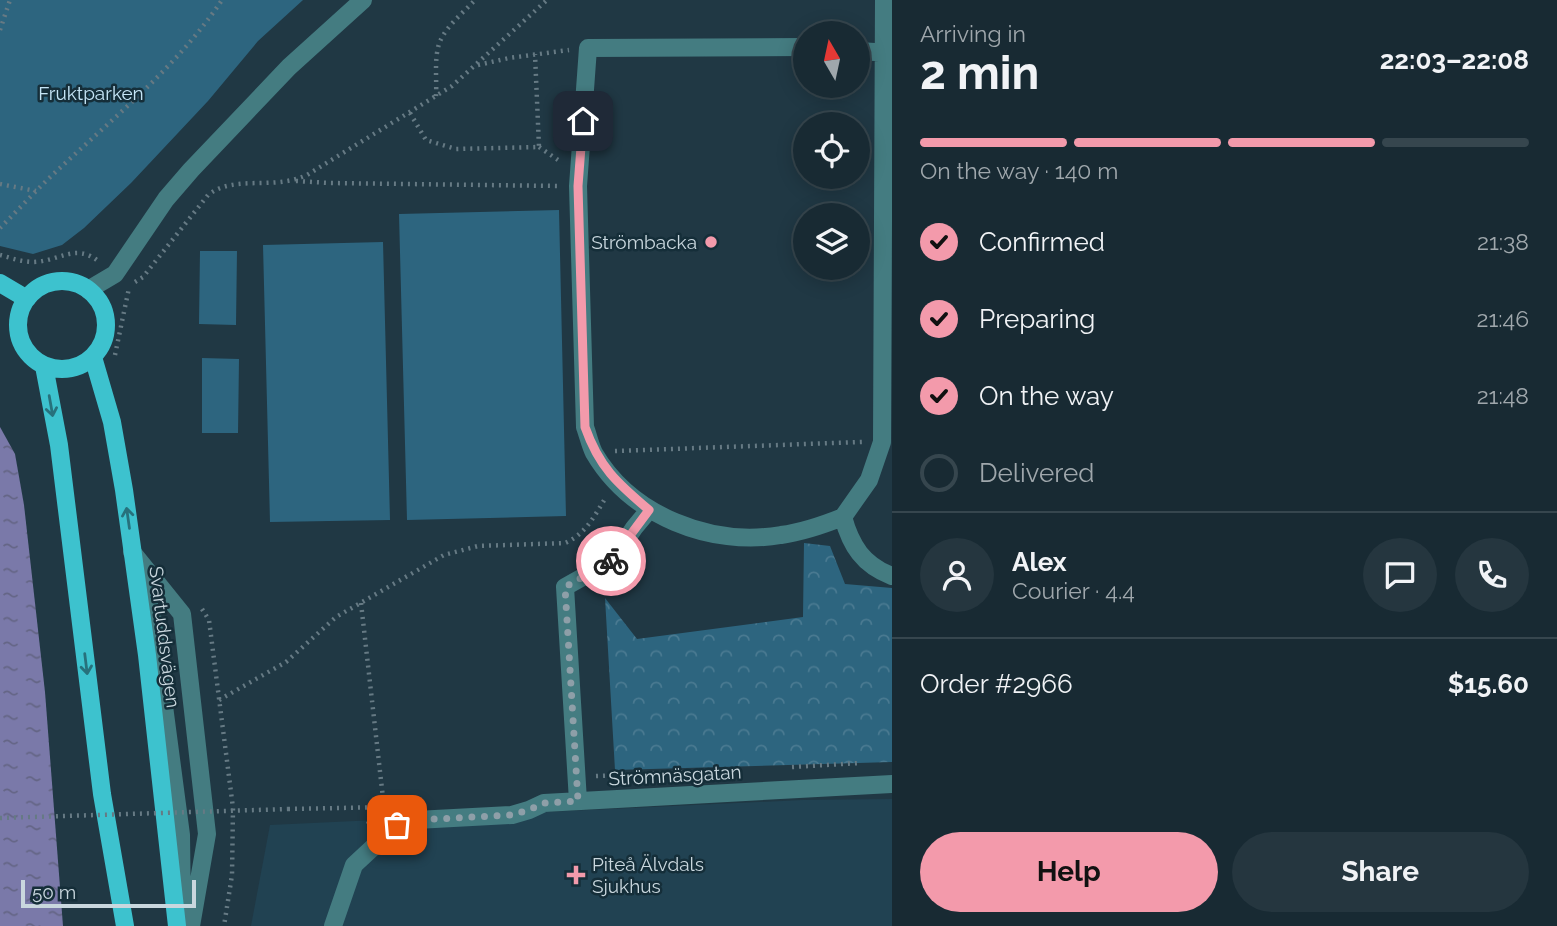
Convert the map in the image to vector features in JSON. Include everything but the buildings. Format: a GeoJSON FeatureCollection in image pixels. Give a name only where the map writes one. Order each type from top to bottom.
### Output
{"type":"FeatureCollection","features":[{"type":"Feature","properties":{"kind":"main road"},"geometry":{"type":"LineString","coordinates":[[62,281],[88,290],[98,301],[104,314],[104,337],[93,356],[82,365],[70,369],[44,366],[33,359],[19,338],[20,311],[27,299],[36,289],[62,281]]}},
{"type":"Feature","properties":{"kind":"main road"},"geometry":{"type":"LineString","coordinates":[[0,283],[27,299]]}},
{"type":"Feature","properties":{"kind":"main road"},"geometry":{"type":"LineString","coordinates":[[0,318],[18,326]]}},
{"type":"Feature","properties":{"kind":"main road","name":"Svartuddsvägen"},"geometry":{"type":"LineString","coordinates":[[93,356],[112,422],[132,552],[180,926]]}},
{"type":"Feature","properties":{"kind":"main road"},"geometry":{"type":"LineString","coordinates":[[44,366],[59,445],[102,794],[125,926]]}},
{"type":"Feature","properties":{"kind":"street"},"geometry":{"type":"LineString","coordinates":[[88,290],[114,274],[166,199],[289,66],[363,0]]}},
{"type":"Feature","properties":{"kind":"street"},"geometry":{"type":"LineString","coordinates":[[793,47],[588,48],[578,186],[585,427],[593,452],[615,481],[649,510],[697,531],[733,537],[778,536],[815,528],[843,517],[869,480],[882,442],[889,53],[884,0]]}},
{"type":"Feature","properties":{"kind":"street"},"geometry":{"type":"LineString","coordinates":[[870,52],[889,53]]}},
{"type":"Feature","properties":{"kind":"street"},"geometry":{"type":"LineString","coordinates":[[578,801],[565,587],[613,560],[649,510]]}},
{"type":"Feature","properties":{"kind":"street"},"geometry":{"type":"LineString","coordinates":[[843,517],[849,538],[862,558],[892,576]]}},
{"type":"Feature","properties":{"kind":"street"},"geometry":{"type":"LineString","coordinates":[[132,552],[182,614],[207,834],[191,926]]}},
{"type":"Feature","properties":{"kind":"street","name":"Strömnäsgatan"},"geometry":{"type":"LineString","coordinates":[[333,926],[354,865],[397,825],[416,820],[512,815],[544,803],[892,784]]}},
{"type":"Feature","properties":{"kind":"path"},"geometry":{"type":"LineString","coordinates":[[0,30],[10,0]]}},
{"type":"Feature","properties":{"kind":"path"},"geometry":{"type":"LineString","coordinates":[[0,228],[162,72],[222,0]]}},
{"type":"Feature","properties":{"kind":"path"},"geometry":{"type":"LineString","coordinates":[[436,97],[439,44],[446,32],[475,0]]}},
{"type":"Feature","properties":{"kind":"path"},"geometry":{"type":"LineString","coordinates":[[295,181],[436,97],[475,66],[547,0]]}},
{"type":"Feature","properties":{"kind":"path"},"geometry":{"type":"LineString","coordinates":[[475,66],[534,54],[588,48]]}},
{"type":"Feature","properties":{"kind":"path"},"geometry":{"type":"LineString","coordinates":[[410,113],[426,141],[456,149],[539,147],[534,54]]}},
{"type":"Feature","properties":{"kind":"path"},"geometry":{"type":"LineString","coordinates":[[112,367],[129,286],[143,276],[208,195],[227,184],[281,184],[295,181],[578,186]]}},
{"type":"Feature","properties":{"kind":"path"},"geometry":{"type":"LineString","coordinates":[[0,184],[37,191]]}},
{"type":"Feature","properties":{"kind":"path"},"geometry":{"type":"LineString","coordinates":[[0,255],[36,262],[77,251],[89,254],[129,286]]}},
{"type":"Feature","properties":{"kind":"path"},"geometry":{"type":"LineString","coordinates":[[593,452],[882,442]]}},
{"type":"Feature","properties":{"kind":"path"},"geometry":{"type":"LineString","coordinates":[[219,700],[286,662],[336,617],[444,555],[462,549],[552,545],[576,538],[590,524],[615,481]]}},
{"type":"Feature","properties":{"kind":"path"},"geometry":{"type":"LineString","coordinates":[[198,603],[209,620],[233,808],[232,875],[225,926]]}},
{"type":"Feature","properties":{"kind":"path"},"geometry":{"type":"LineString","coordinates":[[361,603],[384,807]]}},
{"type":"Feature","properties":{"kind":"path"},"geometry":{"type":"LineString","coordinates":[[0,818],[373,808]]}},
{"type":"Feature","properties":{"kind":"shaded area","name":"Piteå Älvdals Sjukhus"},"geometry":{"type":"Polygon","coordinates":[[[892,799],[892,926],[251,926],[270,825],[803,800],[892,799]]]}},
{"type":"Feature","properties":{"kind":"green space","name":"Fruktparken"},"geometry":{"type":"Polygon","coordinates":[[[0,0],[303,0],[258,41],[208,101],[131,183],[84,228],[62,245],[33,254],[0,246],[0,0]]]}},
{"type":"Feature","properties":{"kind":"green space"},"geometry":{"type":"Polygon","coordinates":[[[559,210],[566,516],[407,520],[399,214],[559,210]]]}},
{"type":"Feature","properties":{"kind":"green space"},"geometry":{"type":"Polygon","coordinates":[[[383,242],[390,520],[270,522],[263,245],[383,242]]]}},
{"type":"Feature","properties":{"kind":"green space"},"geometry":{"type":"Polygon","coordinates":[[[200,251],[237,251],[236,325],[199,324],[200,251]]]}},
{"type":"Feature","properties":{"kind":"green space"},"geometry":{"type":"Polygon","coordinates":[[[202,358],[239,359],[238,433],[202,433],[202,358]]]}},
{"type":"Feature","properties":{"kind":"green space"},"geometry":{"type":"Polygon","coordinates":[[[804,543],[830,546],[845,584],[892,588],[892,762],[615,770],[605,598],[637,639],[803,617],[804,543]]]}},
{"type":"Feature","properties":{"kind":"water"},"geometry":{"type":"Polygon","coordinates":[[[0,427],[15,454],[24,505],[45,692],[63,926],[0,926],[0,427]]]}},
{"type":"Feature","properties":{"kind":"way so far"},"geometry":{"type":"LineString","coordinates":[[397,825],[416,820],[512,815],[544,803],[578,801],[565,587],[611,561]]}},
{"type":"Feature","properties":{"kind":"place","name":"Strömbacka"},"geometry":{"type":"Point","coordinates":[711,242]}},
{"type":"Feature","properties":{"kind":"place","name":"Piteå Älvdals Sjukhus"},"geometry":{"type":"Point","coordinates":[576,875]}},
{"type":"Feature","properties":{"kind":"route"},"geometry":{"type":"LineString","coordinates":[[583,121],[578,186],[585,427],[593,452],[615,481],[649,510],[611,561]]}}]}
